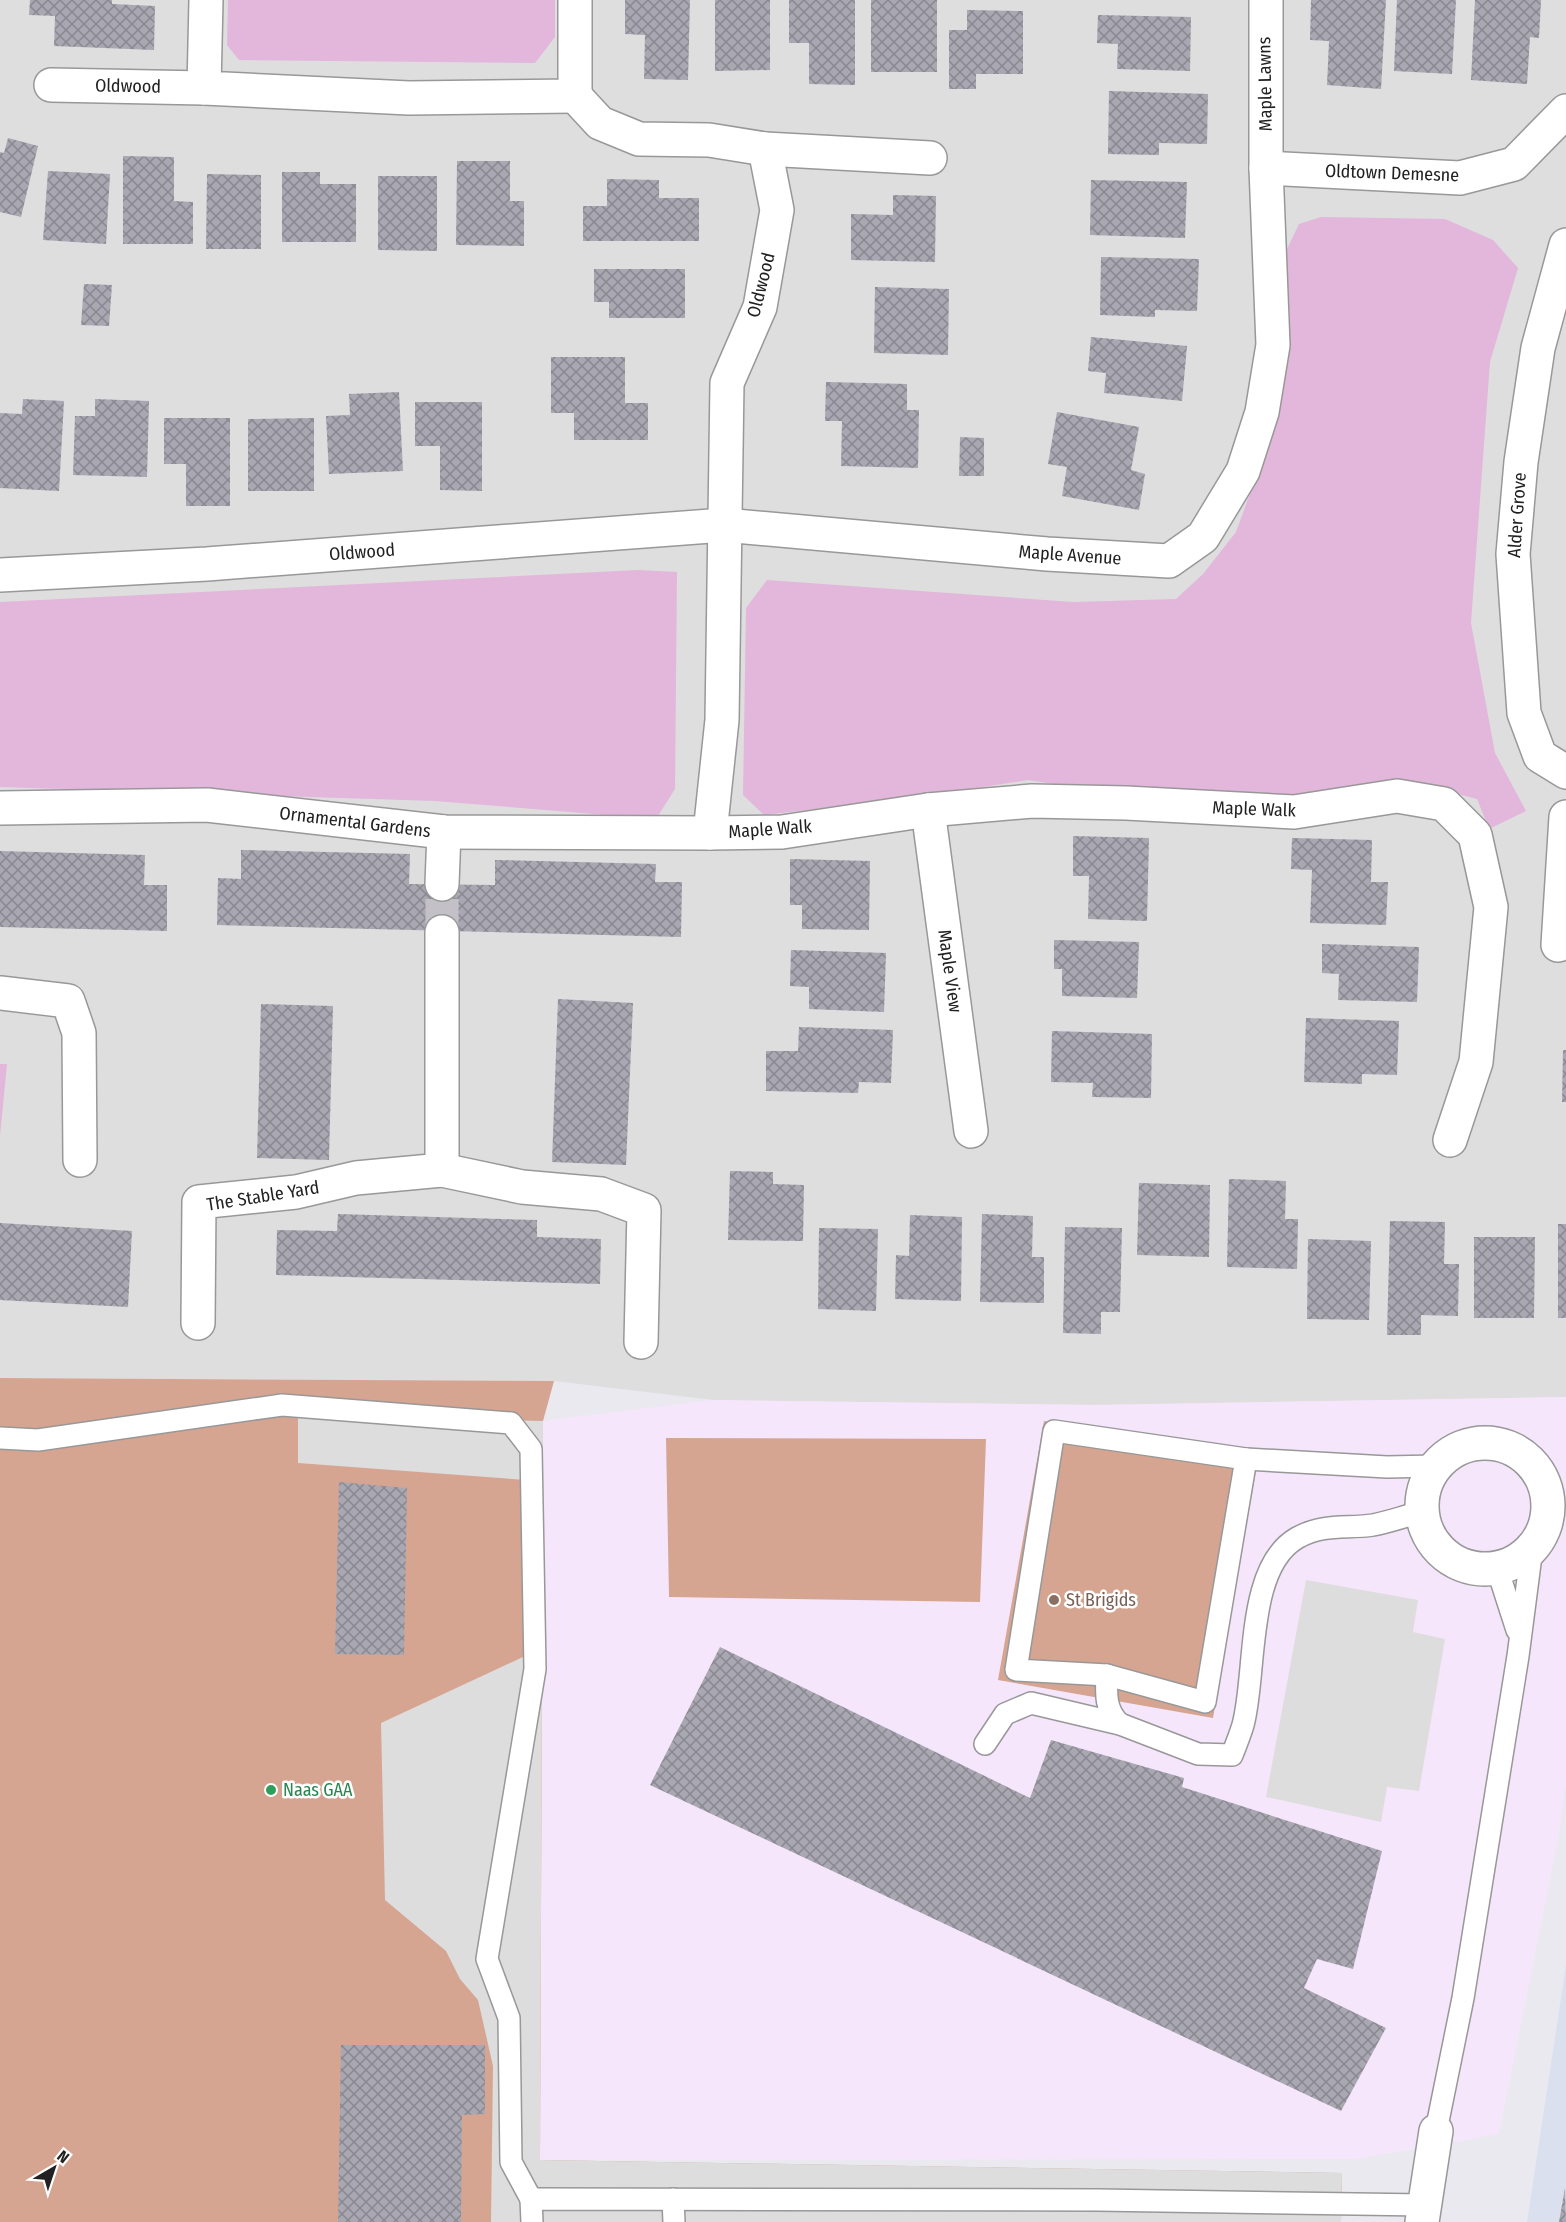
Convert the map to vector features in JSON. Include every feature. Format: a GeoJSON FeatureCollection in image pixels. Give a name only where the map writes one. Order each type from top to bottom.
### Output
{"type":"FeatureCollection","features":[{"type":"Feature","properties":{"kind":"street"},"geometry":{"type":"LineString","coordinates":[[204,88],[207,0]]}},
{"type":"Feature","properties":{"kind":"street"},"geometry":{"type":"LineString","coordinates":[[575,0],[575,96],[600,123],[639,139],[709,140],[765,149],[930,158]]}},
{"type":"Feature","properties":{"kind":"street","name":"Maple Lawns"},"geometry":{"type":"LineString","coordinates":[[1266,0],[1266,168],[1273,345]]}},
{"type":"Feature","properties":{"kind":"street","name":"Oldwood"},"geometry":{"type":"LineString","coordinates":[[51,85],[204,88],[409,98],[575,96]]}},
{"type":"Feature","properties":{"kind":"street","name":"Oldtown Demesne"},"geometry":{"type":"LineString","coordinates":[[1266,168],[1460,178],[1514,164],[1566,111]]}},
{"type":"Feature","properties":{"kind":"street","name":"Oldwood"},"geometry":{"type":"LineString","coordinates":[[710,833],[722,720],[727,383],[760,307],[777,210],[765,149]]}},
{"type":"Feature","properties":{"kind":"street","name":"Alder Grove"},"geometry":{"type":"LineString","coordinates":[[1566,245],[1538,348],[1521,462],[1513,554],[1524,713],[1540,756],[1566,772]]}},
{"type":"Feature","properties":{"kind":"street","name":"Maple Avenue"},"geometry":{"type":"LineString","coordinates":[[724,525],[1047,554],[1169,561],[1203,537],[1243,471],[1262,412],[1273,345]]}},
{"type":"Feature","properties":{"kind":"street","name":"Oldwood"},"geometry":{"type":"LineString","coordinates":[[0,575],[207,564],[724,525]]}},
{"type":"Feature","properties":{"kind":"street","name":"Maple Walk"},"geometry":{"type":"LineString","coordinates":[[710,833],[782,832],[928,810],[1032,801],[1126,803],[1294,812],[1397,796],[1444,804],[1475,835],[1491,907],[1476,1062],[1450,1140]]}},
{"type":"Feature","properties":{"kind":"street","name":"Ornamental Gardens"},"geometry":{"type":"LineString","coordinates":[[0,808],[207,805],[444,832],[710,833]]}},
{"type":"Feature","properties":{"kind":"street","name":"Maple View"},"geometry":{"type":"LineString","coordinates":[[928,810],[971,1131]]}},
{"type":"Feature","properties":{"kind":"street"},"geometry":{"type":"LineString","coordinates":[[1558,945],[1566,817]]}},
{"type":"Feature","properties":{"kind":"street"},"geometry":{"type":"LineString","coordinates":[[442,884],[444,832]]}},
{"type":"Feature","properties":{"kind":"street"},"geometry":{"type":"LineString","coordinates":[[442,932],[442,1170]]}},
{"type":"Feature","properties":{"kind":"street"},"geometry":{"type":"LineString","coordinates":[[0,993],[68,1001],[79,1033],[80,1160]]}},
{"type":"Feature","properties":{"kind":"street","name":"The Stable Yard"},"geometry":{"type":"LineString","coordinates":[[198,1323],[199,1202],[296,1192],[356,1178],[442,1170],[522,1186],[601,1194],[644,1210],[641,1342]]}},
{"type":"Feature","properties":{"kind":"street"},"geometry":{"type":"LineString","coordinates":[[1472,1443],[1493,1443],[1513,1449],[1554,1477],[1548,1497],[1543,1532],[1532,1548],[1516,1561],[1497,1568],[1476,1569],[1456,1562],[1439,1550],[1427,1533],[1422,1512],[1427,1480],[1436,1466],[1452,1451],[1472,1443]]}},
{"type":"Feature","properties":{"kind":"street"},"geometry":{"type":"LineString","coordinates":[[1423,2213],[1436,2131]]}},
{"type":"Feature","properties":{"kind":"lane"},"geometry":{"type":"LineString","coordinates":[[0,1438],[38,1440],[282,1405],[511,1424],[531,1449],[535,1669],[487,1959],[509,2018],[511,2162],[531,2199],[532,2222]]}},
{"type":"Feature","properties":{"kind":"lane"},"geometry":{"type":"LineString","coordinates":[[1246,1459],[1204,1702],[1107,1675],[1016,1670],[1054,1431],[1246,1459],[1387,1467],[1436,1466]]}},
{"type":"Feature","properties":{"kind":"lane"},"geometry":{"type":"LineString","coordinates":[[985,1744],[1005,1714],[1031,1703],[1120,1724],[1198,1754],[1232,1755],[1243,1725],[1257,1618],[1269,1569],[1297,1538],[1330,1526],[1371,1525],[1422,1512]]}},
{"type":"Feature","properties":{"kind":"lane"},"geometry":{"type":"LineString","coordinates":[[1436,2131],[1465,1986],[1518,1656],[1532,1548]]}},
{"type":"Feature","properties":{"kind":"lane"},"geometry":{"type":"LineString","coordinates":[[1497,1568],[1519,1636]]}},
{"type":"Feature","properties":{"kind":"lane"},"geometry":{"type":"LineString","coordinates":[[1107,1675],[1106,1695],[1112,1717],[1120,1724]]}},
{"type":"Feature","properties":{"kind":"lane"},"geometry":{"type":"LineString","coordinates":[[531,2199],[1098,2200],[1423,2213]]}},
{"type":"Feature","properties":{"kind":"lane"},"geometry":{"type":"LineString","coordinates":[[673,2199],[674,2222]]}},
{"type":"Feature","properties":{"kind":"shaded area"},"geometry":{"type":"Polygon","coordinates":[[[0,0],[1566,0],[1566,1397],[1095,1405],[713,1400],[554,1381],[0,1378],[0,0]]]}},
{"type":"Feature","properties":{"kind":"shaded area"},"geometry":{"type":"Polygon","coordinates":[[[228,0],[555,0],[555,37],[535,63],[239,60],[227,45],[228,0]]]}},
{"type":"Feature","properties":{"kind":"shaded area"},"geometry":{"type":"Polygon","coordinates":[[[1321,217],[1445,219],[1493,240],[1518,268],[1490,362],[1471,623],[1495,753],[1526,811],[1489,829],[1477,799],[1401,779],[1287,797],[1100,791],[1028,780],[921,797],[764,815],[743,795],[746,608],[767,580],[1073,602],[1176,599],[1203,574],[1236,532],[1268,444],[1282,332],[1287,249],[1299,224],[1321,217]]]}},
{"type":"Feature","properties":{"kind":"shaded area"},"geometry":{"type":"Polygon","coordinates":[[[638,570],[677,572],[675,789],[656,819],[435,801],[0,787],[0,602],[638,570]]]}},
{"type":"Feature","properties":{"kind":"shaded area"},"geometry":{"type":"Polygon","coordinates":[[[0,1064],[7,1064],[0,1136],[0,1064]]]}},
{"type":"Feature","properties":{"kind":"shaded area","name":"Naas GAA"},"geometry":{"type":"Polygon","coordinates":[[[0,1378],[554,1381],[543,1421],[540,2160],[1342,2173],[1341,2222],[0,2222],[0,1378]]]}},
{"type":"Feature","properties":{"kind":"shaded area","name":"St Brigids"},"geometry":{"type":"Polygon","coordinates":[[[1566,1397],[1566,1780],[1560,1829],[1499,2134],[1357,2159],[540,2160],[543,1421],[713,1400],[1095,1405],[1566,1397]]]}},
{"type":"Feature","properties":{"kind":"shaded area"},"geometry":{"type":"Polygon","coordinates":[[[298,1416],[543,1421],[540,2160],[1342,2173],[1341,2222],[491,2222],[493,2066],[478,2000],[460,1979],[446,1951],[385,1900],[381,1723],[523,1657],[526,1480],[298,1463],[298,1416]]]}},
{"type":"Feature","properties":{"kind":"shaded area"},"geometry":{"type":"Polygon","coordinates":[[[1044,1421],[1258,1459],[1213,1718],[998,1680],[1044,1421]]]}},
{"type":"Feature","properties":{"kind":"shaded area"},"geometry":{"type":"Polygon","coordinates":[[[666,1438],[986,1439],[980,1602],[669,1597],[666,1438]]]}},
{"type":"Feature","properties":{"kind":"shaded area"},"geometry":{"type":"Polygon","coordinates":[[[1306,1580],[1418,1600],[1413,1632],[1445,1639],[1419,1791],[1387,1787],[1381,1822],[1266,1797],[1306,1580]]]}},
{"type":"Feature","properties":{"kind":"shaded area"},"geometry":{"type":"Polygon","coordinates":[[[1566,1965],[1566,2222],[1527,2222],[1566,1965]]]}},
{"type":"Feature","properties":{"kind":"building"},"geometry":{"type":"Polygon","coordinates":[[[30,0],[112,0],[112,4],[155,6],[154,50],[54,46],[55,16],[29,15],[30,0]]]}},
{"type":"Feature","properties":{"kind":"building"},"geometry":{"type":"Polygon","coordinates":[[[625,0],[690,0],[688,80],[644,79],[645,35],[625,34],[625,0]]]}},
{"type":"Feature","properties":{"kind":"building"},"geometry":{"type":"Polygon","coordinates":[[[715,0],[770,0],[770,70],[715,71],[715,0]]]}},
{"type":"Feature","properties":{"kind":"building"},"geometry":{"type":"Polygon","coordinates":[[[789,0],[855,0],[855,85],[809,84],[809,43],[789,43],[789,0]]]}},
{"type":"Feature","properties":{"kind":"building"},"geometry":{"type":"Polygon","coordinates":[[[871,0],[937,0],[937,72],[871,72],[871,0]]]}},
{"type":"Feature","properties":{"kind":"building"},"geometry":{"type":"Polygon","coordinates":[[[1311,0],[1386,0],[1381,89],[1327,85],[1329,41],[1310,40],[1311,0]]]}},
{"type":"Feature","properties":{"kind":"building"},"geometry":{"type":"Polygon","coordinates":[[[1397,0],[1456,0],[1452,74],[1394,71],[1397,0]]]}},
{"type":"Feature","properties":{"kind":"building"},"geometry":{"type":"Polygon","coordinates":[[[1475,0],[1541,0],[1539,38],[1530,37],[1527,84],[1471,80],[1475,0]]]}},
{"type":"Feature","properties":{"kind":"building"},"geometry":{"type":"Polygon","coordinates":[[[967,10],[1023,11],[1023,74],[976,74],[976,89],[949,89],[949,30],[967,30],[967,10]]]}},
{"type":"Feature","properties":{"kind":"building"},"geometry":{"type":"Polygon","coordinates":[[[1098,15],[1191,17],[1190,71],[1117,69],[1118,44],[1097,43],[1098,15]]]}},
{"type":"Feature","properties":{"kind":"building"},"geometry":{"type":"Polygon","coordinates":[[[1109,91],[1208,94],[1207,144],[1159,143],[1159,155],[1108,154],[1109,91]]]}},
{"type":"Feature","properties":{"kind":"building"},"geometry":{"type":"Polygon","coordinates":[[[8,138],[38,146],[21,217],[0,212],[0,152],[4,153],[8,138]]]}},
{"type":"Feature","properties":{"kind":"building"},"geometry":{"type":"Polygon","coordinates":[[[123,156],[174,157],[174,201],[193,202],[193,244],[123,244],[123,156]]]}},
{"type":"Feature","properties":{"kind":"building"},"geometry":{"type":"Polygon","coordinates":[[[457,161],[510,161],[510,201],[524,201],[524,246],[456,245],[457,161]]]}},
{"type":"Feature","properties":{"kind":"building"},"geometry":{"type":"Polygon","coordinates":[[[48,171],[110,174],[106,244],[43,240],[48,171]]]}},
{"type":"Feature","properties":{"kind":"building"},"geometry":{"type":"Polygon","coordinates":[[[282,172],[320,172],[320,184],[356,184],[356,242],[282,242],[282,172]]]}},
{"type":"Feature","properties":{"kind":"building"},"geometry":{"type":"Polygon","coordinates":[[[207,174],[261,175],[261,249],[206,249],[207,174]]]}},
{"type":"Feature","properties":{"kind":"building"},"geometry":{"type":"Polygon","coordinates":[[[378,176],[437,176],[437,251],[378,250],[378,176]]]}},
{"type":"Feature","properties":{"kind":"building"},"geometry":{"type":"Polygon","coordinates":[[[607,179],[659,180],[659,198],[699,198],[699,241],[583,241],[583,206],[607,206],[607,179]]]}},
{"type":"Feature","properties":{"kind":"building"},"geometry":{"type":"Polygon","coordinates":[[[1091,180],[1187,182],[1185,238],[1090,235],[1091,180]]]}},
{"type":"Feature","properties":{"kind":"building"},"geometry":{"type":"Polygon","coordinates":[[[893,195],[936,196],[935,262],[851,260],[851,214],[893,215],[893,195]]]}},
{"type":"Feature","properties":{"kind":"building"},"geometry":{"type":"Polygon","coordinates":[[[1101,257],[1199,259],[1197,311],[1155,310],[1155,317],[1100,315],[1101,257]]]}},
{"type":"Feature","properties":{"kind":"building"},"geometry":{"type":"Polygon","coordinates":[[[594,269],[685,269],[685,318],[609,318],[609,302],[594,302],[594,269]]]}},
{"type":"Feature","properties":{"kind":"building"},"geometry":{"type":"Polygon","coordinates":[[[84,284],[112,285],[109,326],[81,325],[84,284]]]}},
{"type":"Feature","properties":{"kind":"building"},"geometry":{"type":"Polygon","coordinates":[[[875,287],[949,289],[948,355],[874,353],[875,287]]]}},
{"type":"Feature","properties":{"kind":"building"},"geometry":{"type":"Polygon","coordinates":[[[1091,337],[1187,346],[1182,401],[1104,393],[1106,373],[1088,371],[1091,337]]]}},
{"type":"Feature","properties":{"kind":"building"},"geometry":{"type":"Polygon","coordinates":[[[551,357],[625,357],[625,403],[648,403],[648,440],[574,440],[574,413],[551,413],[551,357]]]}},
{"type":"Feature","properties":{"kind":"building"},"geometry":{"type":"Polygon","coordinates":[[[826,382],[907,384],[907,410],[919,410],[918,468],[841,466],[842,421],[825,421],[826,382]]]}},
{"type":"Feature","properties":{"kind":"building"},"geometry":{"type":"Polygon","coordinates":[[[399,392],[403,471],[329,474],[326,416],[350,415],[349,394],[399,392]]]}},
{"type":"Feature","properties":{"kind":"building"},"geometry":{"type":"Polygon","coordinates":[[[23,399],[64,401],[59,491],[0,488],[0,413],[22,414],[23,399]]]}},
{"type":"Feature","properties":{"kind":"building"},"geometry":{"type":"Polygon","coordinates":[[[95,399],[149,401],[147,477],[73,475],[75,416],[95,416],[95,399]]]}},
{"type":"Feature","properties":{"kind":"building"},"geometry":{"type":"Polygon","coordinates":[[[415,402],[482,402],[482,491],[440,490],[440,446],[415,446],[415,402]]]}},
{"type":"Feature","properties":{"kind":"building"},"geometry":{"type":"Polygon","coordinates":[[[1057,412],[1139,427],[1131,470],[1145,474],[1139,510],[1062,496],[1067,467],[1048,464],[1057,412]]]}},
{"type":"Feature","properties":{"kind":"building"},"geometry":{"type":"Polygon","coordinates":[[[164,418],[230,418],[230,506],[186,506],[186,464],[164,464],[164,418]]]}},
{"type":"Feature","properties":{"kind":"building"},"geometry":{"type":"Polygon","coordinates":[[[314,418],[314,491],[248,491],[248,419],[314,418]]]}},
{"type":"Feature","properties":{"kind":"building"},"geometry":{"type":"Polygon","coordinates":[[[960,437],[984,438],[984,476],[959,476],[960,437]]]}},
{"type":"Feature","properties":{"kind":"building"},"geometry":{"type":"Polygon","coordinates":[[[1073,836],[1149,838],[1147,921],[1088,919],[1089,876],[1073,876],[1073,836]]]}},
{"type":"Feature","properties":{"kind":"building"},"geometry":{"type":"Polygon","coordinates":[[[1292,838],[1372,840],[1371,882],[1388,882],[1386,925],[1310,923],[1312,870],[1291,869],[1292,838]]]}},
{"type":"Feature","properties":{"kind":"building"},"geometry":{"type":"Polygon","coordinates":[[[241,850],[410,854],[409,884],[495,885],[495,860],[656,864],[655,882],[682,882],[681,937],[217,925],[218,878],[241,879],[241,850]]]}},
{"type":"Feature","properties":{"kind":"building"},"geometry":{"type":"Polygon","coordinates":[[[0,851],[145,855],[144,885],[167,885],[167,931],[0,927],[0,851]]]}},
{"type":"Feature","properties":{"kind":"building"},"geometry":{"type":"Polygon","coordinates":[[[790,859],[870,861],[869,930],[802,929],[802,905],[790,905],[790,859]]]}},
{"type":"Feature","properties":{"kind":"building"},"geometry":{"type":"Polygon","coordinates":[[[1054,940],[1139,942],[1137,998],[1062,996],[1062,969],[1054,969],[1054,940]]]}},
{"type":"Feature","properties":{"kind":"building"},"geometry":{"type":"Polygon","coordinates":[[[1322,944],[1419,947],[1417,1002],[1338,1000],[1339,974],[1322,973],[1322,944]]]}},
{"type":"Feature","properties":{"kind":"building"},"geometry":{"type":"Polygon","coordinates":[[[791,950],[886,953],[884,1012],[809,1009],[809,987],[790,986],[791,950]]]}},
{"type":"Feature","properties":{"kind":"building"},"geometry":{"type":"Polygon","coordinates":[[[558,999],[633,1003],[626,1165],[552,1162],[558,999]]]}},
{"type":"Feature","properties":{"kind":"building"},"geometry":{"type":"Polygon","coordinates":[[[261,1004],[333,1006],[329,1160],[257,1158],[261,1004]]]}},
{"type":"Feature","properties":{"kind":"building"},"geometry":{"type":"Polygon","coordinates":[[[1306,1018],[1399,1021],[1397,1075],[1362,1074],[1362,1084],[1304,1082],[1306,1018]]]}},
{"type":"Feature","properties":{"kind":"building"},"geometry":{"type":"Polygon","coordinates":[[[799,1027],[893,1030],[891,1083],[859,1082],[858,1093],[766,1091],[766,1051],[798,1051],[799,1027]]]}},
{"type":"Feature","properties":{"kind":"building"},"geometry":{"type":"Polygon","coordinates":[[[1052,1031],[1152,1034],[1151,1098],[1092,1097],[1093,1083],[1051,1082],[1052,1031]]]}},
{"type":"Feature","properties":{"kind":"building"},"geometry":{"type":"Polygon","coordinates":[[[1563,1050],[1566,1050],[1566,1102],[1562,1102],[1563,1050]]]}},
{"type":"Feature","properties":{"kind":"building"},"geometry":{"type":"Polygon","coordinates":[[[730,1171],[773,1172],[773,1184],[804,1185],[803,1241],[728,1240],[730,1171]]]}},
{"type":"Feature","properties":{"kind":"building"},"geometry":{"type":"Polygon","coordinates":[[[1229,1179],[1286,1181],[1285,1219],[1298,1219],[1297,1269],[1227,1267],[1229,1179]]]}},
{"type":"Feature","properties":{"kind":"building"},"geometry":{"type":"Polygon","coordinates":[[[1139,1183],[1210,1185],[1209,1257],[1137,1255],[1139,1183]]]}},
{"type":"Feature","properties":{"kind":"building"},"geometry":{"type":"Polygon","coordinates":[[[338,1214],[537,1220],[537,1237],[601,1239],[600,1284],[276,1275],[277,1230],[337,1231],[338,1214]]]}},
{"type":"Feature","properties":{"kind":"building"},"geometry":{"type":"Polygon","coordinates":[[[982,1214],[1033,1216],[1032,1257],[1044,1257],[1044,1303],[980,1302],[982,1214]]]}},
{"type":"Feature","properties":{"kind":"building"},"geometry":{"type":"Polygon","coordinates":[[[910,1215],[962,1217],[961,1301],[895,1299],[896,1255],[909,1256],[910,1215]]]}},
{"type":"Feature","properties":{"kind":"building"},"geometry":{"type":"Polygon","coordinates":[[[1390,1221],[1445,1222],[1444,1264],[1459,1264],[1458,1316],[1421,1315],[1421,1335],[1387,1335],[1390,1221]]]}},
{"type":"Feature","properties":{"kind":"building"},"geometry":{"type":"Polygon","coordinates":[[[0,1223],[132,1231],[128,1307],[0,1300],[0,1223]]]}},
{"type":"Feature","properties":{"kind":"building"},"geometry":{"type":"Polygon","coordinates":[[[1558,1224],[1566,1224],[1566,1318],[1558,1318],[1558,1224]]]}},
{"type":"Feature","properties":{"kind":"building"},"geometry":{"type":"Polygon","coordinates":[[[1065,1227],[1122,1228],[1120,1312],[1101,1312],[1101,1334],[1063,1333],[1065,1227]]]}},
{"type":"Feature","properties":{"kind":"building"},"geometry":{"type":"Polygon","coordinates":[[[819,1228],[878,1229],[876,1311],[818,1309],[819,1228]]]}},
{"type":"Feature","properties":{"kind":"building"},"geometry":{"type":"Polygon","coordinates":[[[1474,1237],[1535,1237],[1534,1318],[1474,1318],[1474,1237]]]}},
{"type":"Feature","properties":{"kind":"building"},"geometry":{"type":"Polygon","coordinates":[[[1308,1239],[1371,1241],[1369,1320],[1307,1319],[1308,1239]]]}},
{"type":"Feature","properties":{"kind":"building"},"geometry":{"type":"Polygon","coordinates":[[[339,1482],[407,1488],[404,1655],[335,1654],[339,1482]]]}},
{"type":"Feature","properties":{"kind":"building"},"geometry":{"type":"Polygon","coordinates":[[[720,1647],[1030,1798],[1051,1740],[1184,1778],[1182,1787],[1382,1851],[1353,1969],[1317,1959],[1304,1988],[1386,2028],[1341,2111],[650,1785],[720,1647]]]}},
{"type":"Feature","properties":{"kind":"building"},"geometry":{"type":"Polygon","coordinates":[[[341,2045],[485,2045],[485,2114],[462,2115],[461,2222],[338,2222],[341,2045]]]}},
{"type":"Feature","properties":{"kind":"building"},"geometry":{"type":"Polygon","coordinates":[[[1565,2188],[1566,2222],[1559,2222],[1565,2188]]]}},
{"type":"Feature","properties":{"kind":"tunnel"},"geometry":{"type":"LineString","coordinates":[[442,884],[442,932]]}},
{"type":"Feature","properties":{"kind":"place","name":"St Brigids"},"geometry":{"type":"Point","coordinates":[1054,1600]}},
{"type":"Feature","properties":{"kind":"place","name":"Naas GAA"},"geometry":{"type":"Point","coordinates":[271,1790]}}]}
